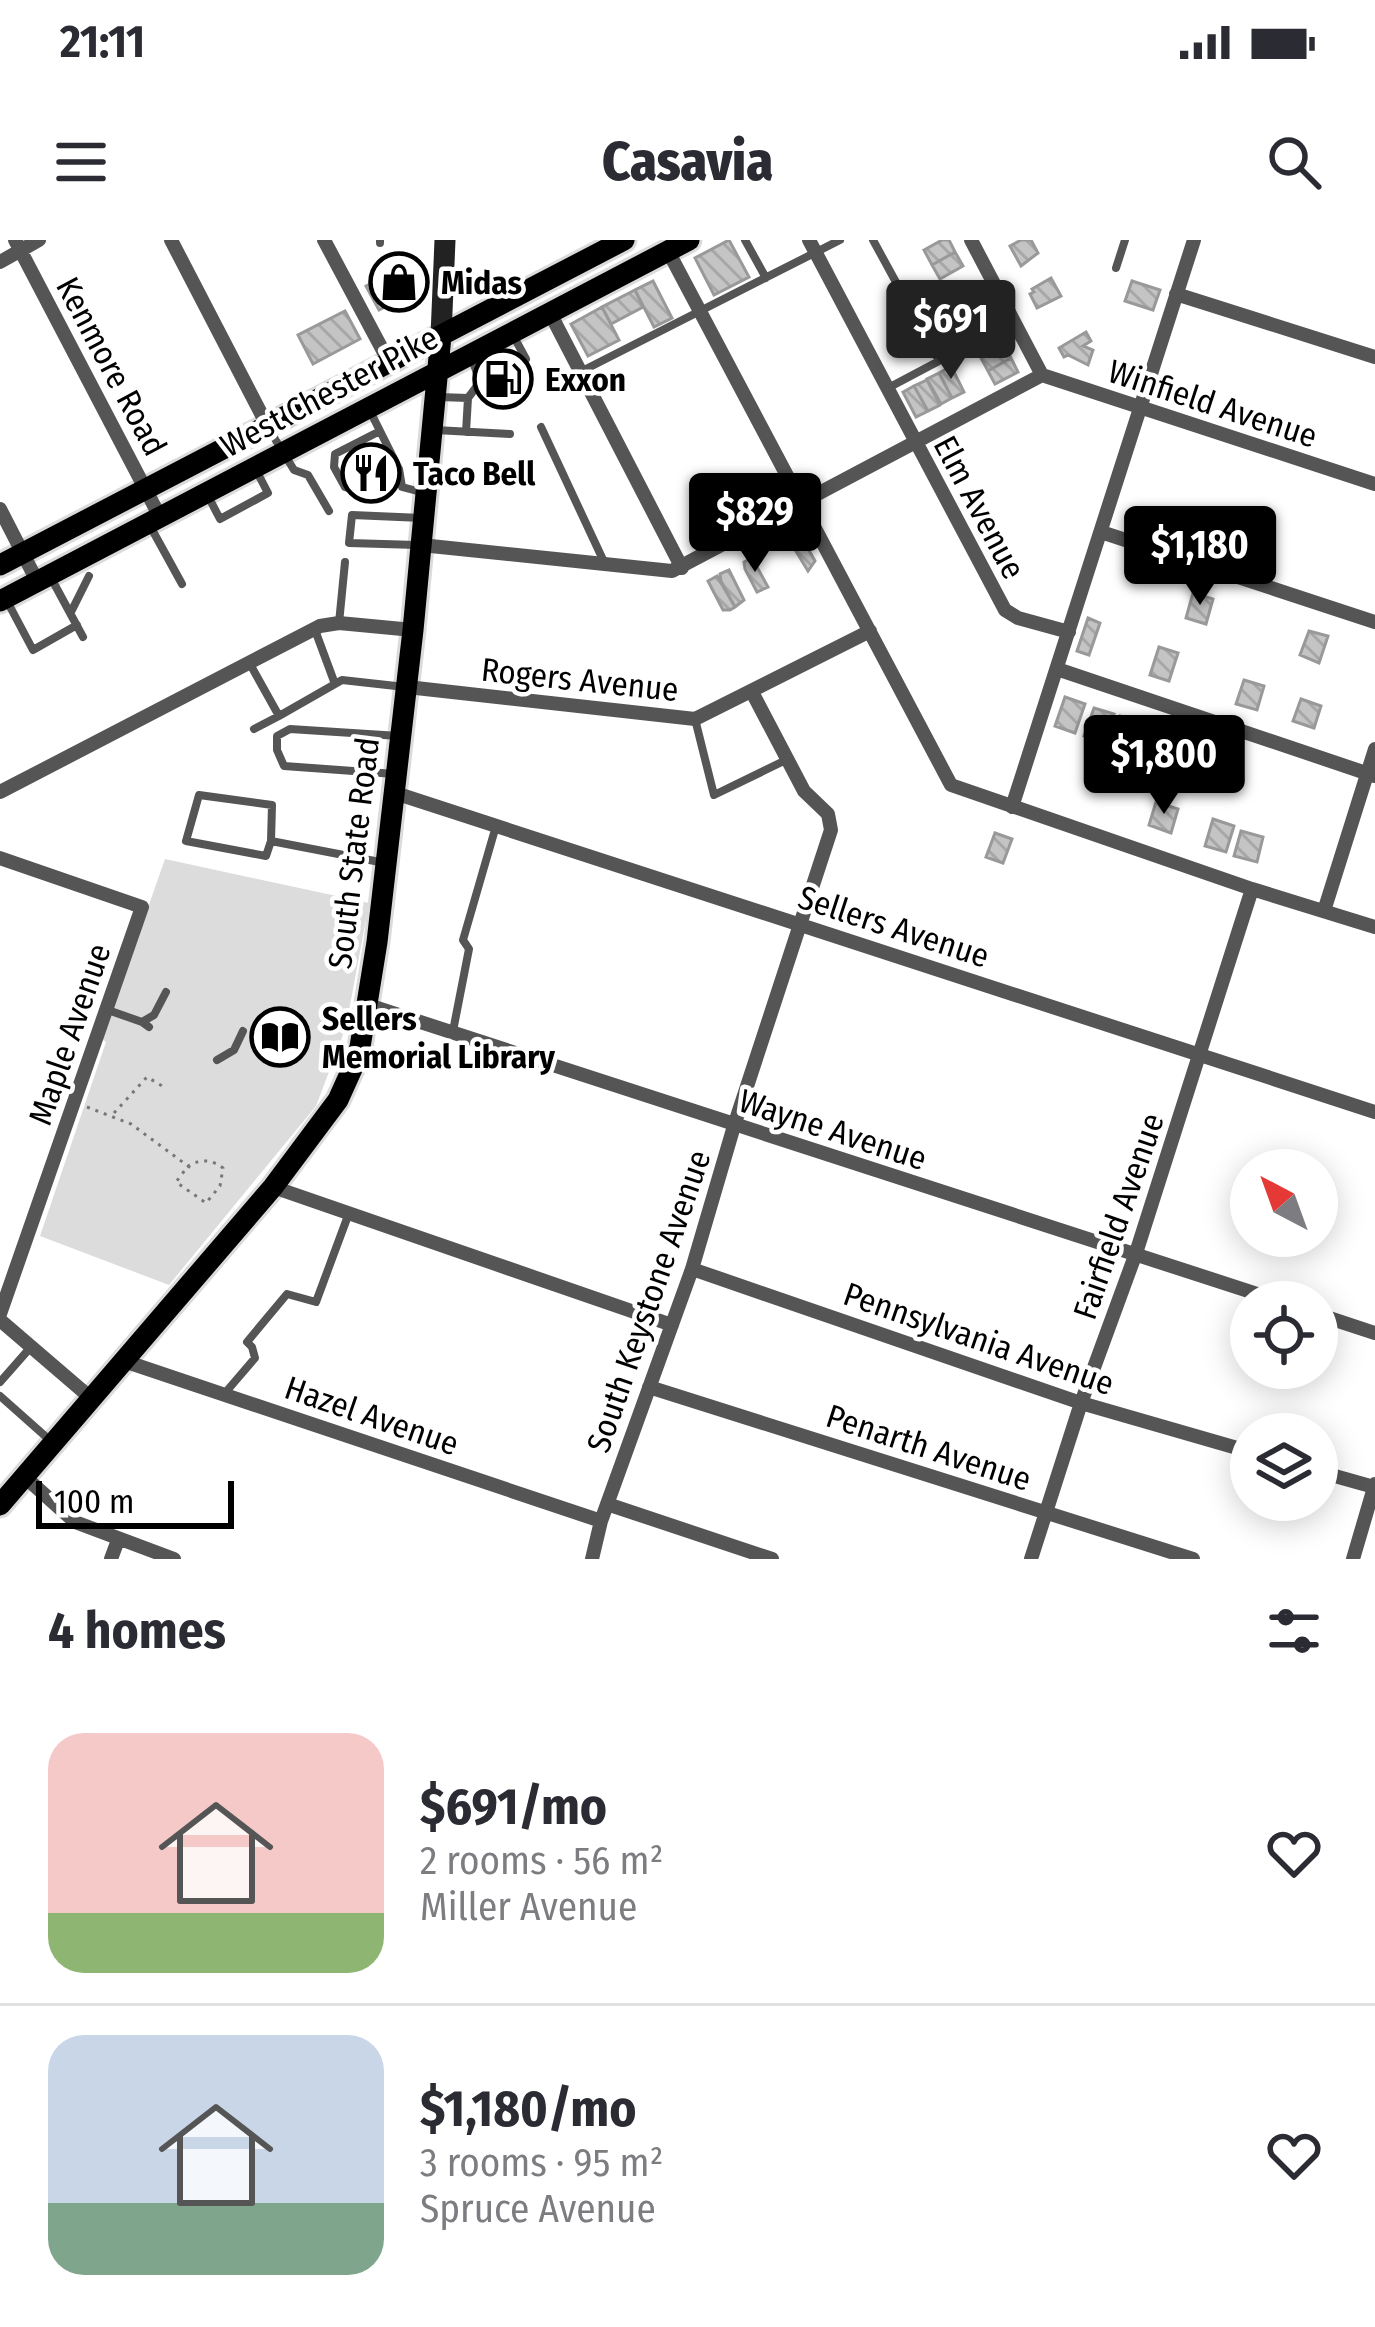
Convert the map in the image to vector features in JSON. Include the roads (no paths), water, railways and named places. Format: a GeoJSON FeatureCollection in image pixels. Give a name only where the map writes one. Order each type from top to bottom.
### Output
{"type":"FeatureCollection","features":[{"type":"Feature","properties":{"kind":"main road","name":"West Chester Pike"},"geometry":{"type":"LineString","coordinates":[[0,565],[624,240]]}},
{"type":"Feature","properties":{"kind":"main road","name":"West Chester Pike"},"geometry":{"type":"LineString","coordinates":[[3,599],[689,240]]}},
{"type":"Feature","properties":{"kind":"main road"},"geometry":{"type":"LineString","coordinates":[[441,336],[448,242]]}},
{"type":"Feature","properties":{"kind":"main road","name":"South State Road"},"geometry":{"type":"LineString","coordinates":[[1,1502],[272,1187],[338,1100],[360,1047],[396,784],[441,336]]}},
{"type":"Feature","properties":{"kind":"street"},"geometry":{"type":"LineString","coordinates":[[0,262],[18,245],[39,240]]}},
{"type":"Feature","properties":{"kind":"street"},"geometry":{"type":"LineString","coordinates":[[171,240],[267,425]]}},
{"type":"Feature","properties":{"kind":"street"},"geometry":{"type":"LineString","coordinates":[[324,240],[388,362]]}},
{"type":"Feature","properties":{"kind":"street"},"geometry":{"type":"LineString","coordinates":[[421,545],[661,572],[682,568],[916,445],[1042,375],[971,240]]}},
{"type":"Feature","properties":{"kind":"street"},"geometry":{"type":"LineString","coordinates":[[1012,807],[1192,241]]}},
{"type":"Feature","properties":{"kind":"street","name":"Kenmore Road"},"geometry":{"type":"LineString","coordinates":[[18,245],[145,489],[154,519]]}},
{"type":"Feature","properties":{"kind":"street","name":"Elm Avenue"},"geometry":{"type":"LineString","coordinates":[[813,246],[1005,610],[1070,632]]}},
{"type":"Feature","properties":{"kind":"street"},"geometry":{"type":"LineString","coordinates":[[668,251],[951,785],[1375,927]]}},
{"type":"Feature","properties":{"kind":"street"},"geometry":{"type":"LineString","coordinates":[[1176,294],[1375,357]]}},
{"type":"Feature","properties":{"kind":"street"},"geometry":{"type":"LineString","coordinates":[[550,313],[682,568]]}},
{"type":"Feature","properties":{"kind":"street","name":"Winfield Avenue"},"geometry":{"type":"LineString","coordinates":[[1042,375],[1375,484]]}},
{"type":"Feature","properties":{"kind":"street"},"geometry":{"type":"LineString","coordinates":[[0,509],[22,553],[44,578]]}},
{"type":"Feature","properties":{"kind":"street"},"geometry":{"type":"LineString","coordinates":[[1101,532],[1375,622]]}},
{"type":"Feature","properties":{"kind":"street"},"geometry":{"type":"LineString","coordinates":[[0,792],[314,629],[339,623],[413,630]]}},
{"type":"Feature","properties":{"kind":"street","name":"Rogers Avenue"},"geometry":{"type":"LineString","coordinates":[[406,687],[695,719],[870,631]]}},
{"type":"Feature","properties":{"kind":"street"},"geometry":{"type":"LineString","coordinates":[[1058,669],[1371,775]]}},
{"type":"Feature","properties":{"kind":"street"},"geometry":{"type":"LineString","coordinates":[[752,692],[787,759]]}},
{"type":"Feature","properties":{"kind":"street"},"geometry":{"type":"LineString","coordinates":[[1324,910],[1371,775],[1375,749]]}},
{"type":"Feature","properties":{"kind":"street","name":"South Keystone Avenue"},"geometry":{"type":"LineString","coordinates":[[592,1559],[692,1269],[832,824],[804,790],[787,759]]}},
{"type":"Feature","properties":{"kind":"street","name":"Sellers Avenue"},"geometry":{"type":"LineString","coordinates":[[396,784],[496,826],[1375,1112]]}},
{"type":"Feature","properties":{"kind":"street","name":"Maple Avenue"},"geometry":{"type":"LineString","coordinates":[[0,858],[142,907],[0,1317]]}},
{"type":"Feature","properties":{"kind":"street","name":"Fairfield Avenue"},"geometry":{"type":"LineString","coordinates":[[1031,1559],[1252,889]]}},
{"type":"Feature","properties":{"kind":"street","name":"Wayne Avenue"},"geometry":{"type":"LineString","coordinates":[[368,1005],[1230,1284]]}},
{"type":"Feature","properties":{"kind":"street"},"geometry":{"type":"LineString","coordinates":[[272,1187],[672,1325]]}},
{"type":"Feature","properties":{"kind":"street","name":"Pennsylvania Avenue"},"geometry":{"type":"LineString","coordinates":[[692,1269],[1081,1403],[1230,1446]]}},
{"type":"Feature","properties":{"kind":"street"},"geometry":{"type":"LineString","coordinates":[[0,1317],[92,1399]]}},
{"type":"Feature","properties":{"kind":"street"},"geometry":{"type":"LineString","coordinates":[[1338,1321],[1375,1334]]}},
{"type":"Feature","properties":{"kind":"street","name":"Hazel Avenue"},"geometry":{"type":"LineString","coordinates":[[124,1361],[602,1521]]}},
{"type":"Feature","properties":{"kind":"street","name":"Penarth Avenue"},"geometry":{"type":"LineString","coordinates":[[649,1387],[1192,1559]]}},
{"type":"Feature","properties":{"kind":"street"},"geometry":{"type":"LineString","coordinates":[[1338,1476],[1374,1485],[1353,1559]]}},
{"type":"Feature","properties":{"kind":"street"},"geometry":{"type":"LineString","coordinates":[[25,1477],[74,1522],[174,1559]]}},
{"type":"Feature","properties":{"kind":"street"},"geometry":{"type":"LineString","coordinates":[[608,1504],[772,1559]]}},
{"type":"Feature","properties":{"kind":"street"},"geometry":{"type":"LineString","coordinates":[[111,1559],[118,1540]]}},
{"type":"Feature","properties":{"kind":"lane"},"geometry":{"type":"LineString","coordinates":[[745,240],[766,278]]}},
{"type":"Feature","properties":{"kind":"lane"},"geometry":{"type":"LineString","coordinates":[[581,372],[766,278],[813,246],[840,240]]}},
{"type":"Feature","properties":{"kind":"lane"},"geometry":{"type":"LineString","coordinates":[[873,240],[939,361],[887,388]]}},
{"type":"Feature","properties":{"kind":"lane"},"geometry":{"type":"LineString","coordinates":[[1116,268],[1125,240]]}},
{"type":"Feature","properties":{"kind":"lane"},"geometry":{"type":"LineString","coordinates":[[466,432],[467,398],[480,382],[526,359],[512,332]]}},
{"type":"Feature","properties":{"kind":"lane"},"geometry":{"type":"LineString","coordinates":[[470,355],[480,382]]}},
{"type":"Feature","properties":{"kind":"lane"},"geometry":{"type":"LineString","coordinates":[[436,397],[467,398]]}},
{"type":"Feature","properties":{"kind":"lane"},"geometry":{"type":"LineString","coordinates":[[368,408],[399,469],[402,487],[426,494]]}},
{"type":"Feature","properties":{"kind":"lane"},"geometry":{"type":"LineString","coordinates":[[267,425],[293,470],[308,475],[329,511]]}},
{"type":"Feature","properties":{"kind":"lane"},"geometry":{"type":"LineString","coordinates":[[541,427],[605,565]]}},
{"type":"Feature","properties":{"kind":"lane"},"geometry":{"type":"LineString","coordinates":[[325,430],[335,454],[334,466],[346,487],[357,491],[399,469]]}},
{"type":"Feature","properties":{"kind":"lane"},"geometry":{"type":"LineString","coordinates":[[433,430],[510,434]]}},
{"type":"Feature","properties":{"kind":"lane"},"geometry":{"type":"LineString","coordinates":[[335,454],[380,431]]}},
{"type":"Feature","properties":{"kind":"lane"},"geometry":{"type":"LineString","coordinates":[[421,545],[349,543],[352,515],[424,518]]}},
{"type":"Feature","properties":{"kind":"lane"},"geometry":{"type":"LineString","coordinates":[[154,519],[182,584]]}},
{"type":"Feature","properties":{"kind":"lane"},"geometry":{"type":"LineString","coordinates":[[339,623],[345,562]]}},
{"type":"Feature","properties":{"kind":"lane"},"geometry":{"type":"LineString","coordinates":[[70,614],[89,576]]}},
{"type":"Feature","properties":{"kind":"lane"},"geometry":{"type":"LineString","coordinates":[[44,578],[83,637]]}},
{"type":"Feature","properties":{"kind":"lane"},"geometry":{"type":"LineString","coordinates":[[3,599],[33,650],[77,625]]}},
{"type":"Feature","properties":{"kind":"lane"},"geometry":{"type":"LineString","coordinates":[[314,629],[335,684]]}},
{"type":"Feature","properties":{"kind":"lane"},"geometry":{"type":"LineString","coordinates":[[249,662],[278,716]]}},
{"type":"Feature","properties":{"kind":"lane"},"geometry":{"type":"LineString","coordinates":[[254,729],[342,680],[406,687]]}},
{"type":"Feature","properties":{"kind":"lane"},"geometry":{"type":"LineString","coordinates":[[695,719],[714,795],[787,759]]}},
{"type":"Feature","properties":{"kind":"lane"},"geometry":{"type":"LineString","coordinates":[[396,784],[284,766],[277,736],[290,729],[401,736]]}},
{"type":"Feature","properties":{"kind":"lane"},"geometry":{"type":"LineString","coordinates":[[199,795],[272,806],[271,841],[266,856],[186,841],[199,795]]}},
{"type":"Feature","properties":{"kind":"lane"},"geometry":{"type":"LineString","coordinates":[[452,1033],[469,950],[464,940],[496,826]]}},
{"type":"Feature","properties":{"kind":"lane"},"geometry":{"type":"LineString","coordinates":[[271,841],[386,863]]}},
{"type":"Feature","properties":{"kind":"lane"},"geometry":{"type":"LineString","coordinates":[[105,1009],[145,1025],[166,992]]}},
{"type":"Feature","properties":{"kind":"lane"},"geometry":{"type":"LineString","coordinates":[[217,1060],[234,1051],[243,1030]]}},
{"type":"Feature","properties":{"kind":"lane"},"geometry":{"type":"LineString","coordinates":[[224,1394],[255,1358],[247,1342],[287,1294],[316,1302],[349,1214]]}},
{"type":"Feature","properties":{"kind":"lane"},"geometry":{"type":"LineString","coordinates":[[0,1382],[31,1347]]}},
{"type":"Feature","properties":{"kind":"lane"},"geometry":{"type":"LineString","coordinates":[[0,1396],[53,1444]]}},
{"type":"Feature","properties":{"kind":"place","name":"Midas"},"geometry":{"type":"Point","coordinates":[399,282]}},
{"type":"Feature","properties":{"kind":"place","name":"Exxon"},"geometry":{"type":"Point","coordinates":[503,379]}},
{"type":"Feature","properties":{"kind":"place","name":"Taco Bell"},"geometry":{"type":"Point","coordinates":[371,473]}},
{"type":"Feature","properties":{"kind":"place","name":"Sellers Memorial Library"},"geometry":{"type":"Point","coordinates":[280,1037]}}]}
